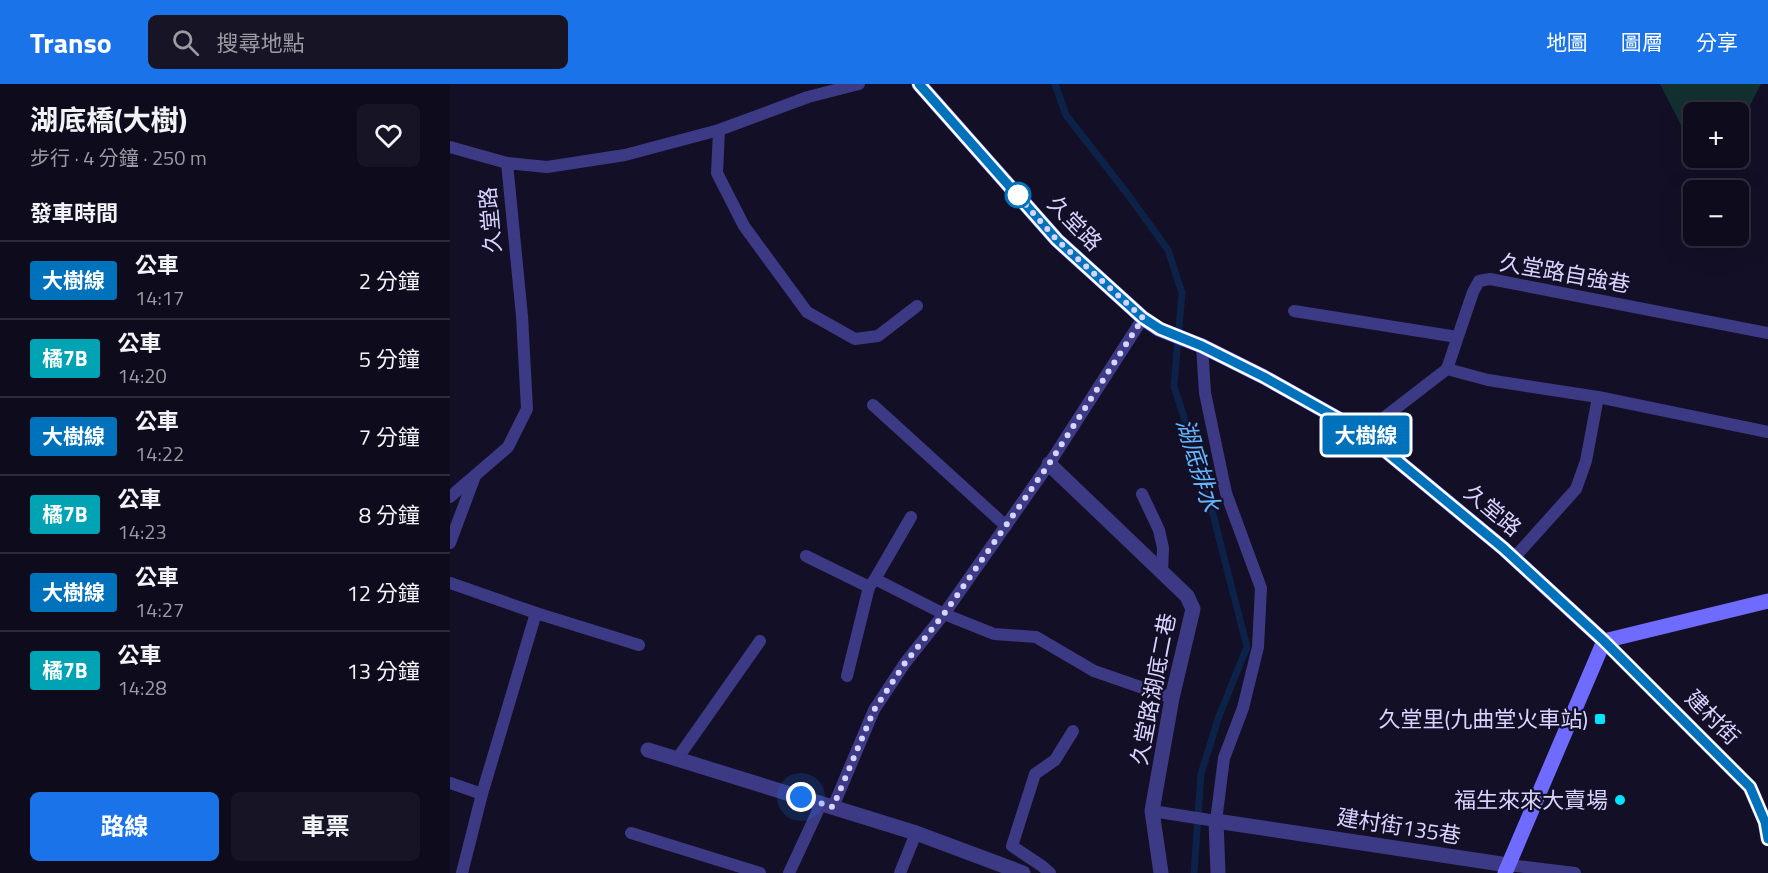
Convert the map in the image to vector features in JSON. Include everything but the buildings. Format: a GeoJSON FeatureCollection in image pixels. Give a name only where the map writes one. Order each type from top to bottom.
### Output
{"type":"FeatureCollection","features":[{"type":"Feature","properties":{"kind":"street","name":"久堂路"},"geometry":{"type":"LineString","coordinates":[[919,84],[1057,240],[1143,318],[1160,329],[1199,345],[1274,382],[1364,433],[1514,558],[1604,641]]}},
{"type":"Feature","properties":{"kind":"street","name":"久堂路湖底二巷"},"geometry":{"type":"LineString","coordinates":[[1049,464],[1187,596],[1192,609],[1172,698],[1152,812],[1161,873]]}},
{"type":"Feature","properties":{"kind":"street"},"geometry":{"type":"LineString","coordinates":[[1507,869],[1604,641],[1768,601]]}},
{"type":"Feature","properties":{"kind":"street","name":"建村街"},"geometry":{"type":"LineString","coordinates":[[1604,641],[1750,787],[1763,803],[1768,839]]}},
{"type":"Feature","properties":{"kind":"street"},"geometry":{"type":"LineString","coordinates":[[648,750],[916,833],[1023,873]]}},
{"type":"Feature","properties":{"kind":"street","name":"建村街135巷"},"geometry":{"type":"LineString","coordinates":[[1212,819],[1507,869]]}},
{"type":"Feature","properties":{"kind":"street"},"geometry":{"type":"LineString","coordinates":[[1212,819],[1218,873]]}},
{"type":"Feature","properties":{"kind":"lane","name":"久堂路"},"geometry":{"type":"LineString","coordinates":[[450,497],[508,447],[527,409],[522,316],[507,163],[547,167],[625,154],[719,130],[808,97],[859,84]]}},
{"type":"Feature","properties":{"kind":"lane"},"geometry":{"type":"LineString","coordinates":[[719,130],[717,173],[744,226],[807,312],[855,339],[878,336],[917,306]]}},
{"type":"Feature","properties":{"kind":"lane"},"geometry":{"type":"LineString","coordinates":[[450,147],[507,163]]}},
{"type":"Feature","properties":{"kind":"lane","name":"久堂路自強巷"},"geometry":{"type":"LineString","coordinates":[[1446,369],[1473,292],[1479,281],[1491,279],[1768,333]]}},
{"type":"Feature","properties":{"kind":"lane"},"geometry":{"type":"LineString","coordinates":[[1294,311],[1457,337]]}},
{"type":"Feature","properties":{"kind":"lane"},"geometry":{"type":"LineString","coordinates":[[789,873],[827,805],[874,710],[905,663],[944,614],[1049,464],[1143,318]]}},
{"type":"Feature","properties":{"kind":"lane"},"geometry":{"type":"LineString","coordinates":[[1152,812],[1212,819],[1224,758],[1243,708],[1258,647],[1261,588],[1226,493],[1205,393],[1199,345]]}},
{"type":"Feature","properties":{"kind":"lane"},"geometry":{"type":"LineString","coordinates":[[1364,433],[1446,369],[1488,380],[1598,396],[1768,432]]}},
{"type":"Feature","properties":{"kind":"lane"},"geometry":{"type":"LineString","coordinates":[[1514,558],[1576,489],[1586,461],[1598,396]]}},
{"type":"Feature","properties":{"kind":"lane"},"geometry":{"type":"LineString","coordinates":[[873,405],[1006,526]]}},
{"type":"Feature","properties":{"kind":"lane"},"geometry":{"type":"LineString","coordinates":[[450,543],[476,475]]}},
{"type":"Feature","properties":{"kind":"lane"},"geometry":{"type":"LineString","coordinates":[[1142,494],[1159,530],[1163,548],[1162,573]]}},
{"type":"Feature","properties":{"kind":"lane"},"geometry":{"type":"LineString","coordinates":[[847,676],[872,583],[911,517]]}},
{"type":"Feature","properties":{"kind":"lane"},"geometry":{"type":"LineString","coordinates":[[806,556],[994,634],[1036,637],[1094,671],[1172,698]]}},
{"type":"Feature","properties":{"kind":"lane"},"geometry":{"type":"LineString","coordinates":[[450,583],[536,614],[639,645]]}},
{"type":"Feature","properties":{"kind":"lane"},"geometry":{"type":"LineString","coordinates":[[462,873],[482,794],[536,614]]}},
{"type":"Feature","properties":{"kind":"lane"},"geometry":{"type":"LineString","coordinates":[[677,759],[760,641]]}},
{"type":"Feature","properties":{"kind":"lane"},"geometry":{"type":"LineString","coordinates":[[1050,873],[1012,846],[1035,774],[1055,760],[1073,731]]}},
{"type":"Feature","properties":{"kind":"lane"},"geometry":{"type":"LineString","coordinates":[[450,783],[482,794]]}},
{"type":"Feature","properties":{"kind":"lane"},"geometry":{"type":"LineString","coordinates":[[631,832],[760,873]]}},
{"type":"Feature","properties":{"kind":"lane"},"geometry":{"type":"LineString","coordinates":[[900,873],[916,833]]}},
{"type":"Feature","properties":{"kind":"lane","name":"建村街135巷"},"geometry":{"type":"LineString","coordinates":[[1507,869],[1575,873]]}},
{"type":"Feature","properties":{"kind":"green space"},"geometry":{"type":"Polygon","coordinates":[[[1660,84],[1761,84],[1749,107],[1749,102],[1683,102],[1683,127],[1660,84]]]}},
{"type":"Feature","properties":{"kind":"waterway","name":"湖底排水"},"geometry":{"type":"LineString","coordinates":[[1055,84],[1066,115],[1168,250],[1182,293],[1174,386],[1206,487],[1247,647],[1219,716],[1201,774],[1194,873]]}},
{"type":"Feature","properties":{"kind":"bus line","name":"大樹線"},"geometry":{"type":"LineString","coordinates":[[919,84],[1057,240],[1143,318],[1160,329],[1202,346],[1264,377],[1364,433],[1503,548],[1604,641],[1750,787],[1765,822],[1768,839]]}},
{"type":"Feature","properties":{"kind":"place","name":"久堂里(九曲堂火車站)"},"geometry":{"type":"Point","coordinates":[1600,719]}},
{"type":"Feature","properties":{"kind":"place","name":"福生來來大賣場"},"geometry":{"type":"Point","coordinates":[1620,800]}},
{"type":"Feature","properties":{"kind":"route"},"geometry":{"type":"LineString","coordinates":[[801,797],[833,807],[874,710],[905,663],[944,614],[1049,464],[1143,318],[1057,240],[1011,188],[1018,195]]}}]}
